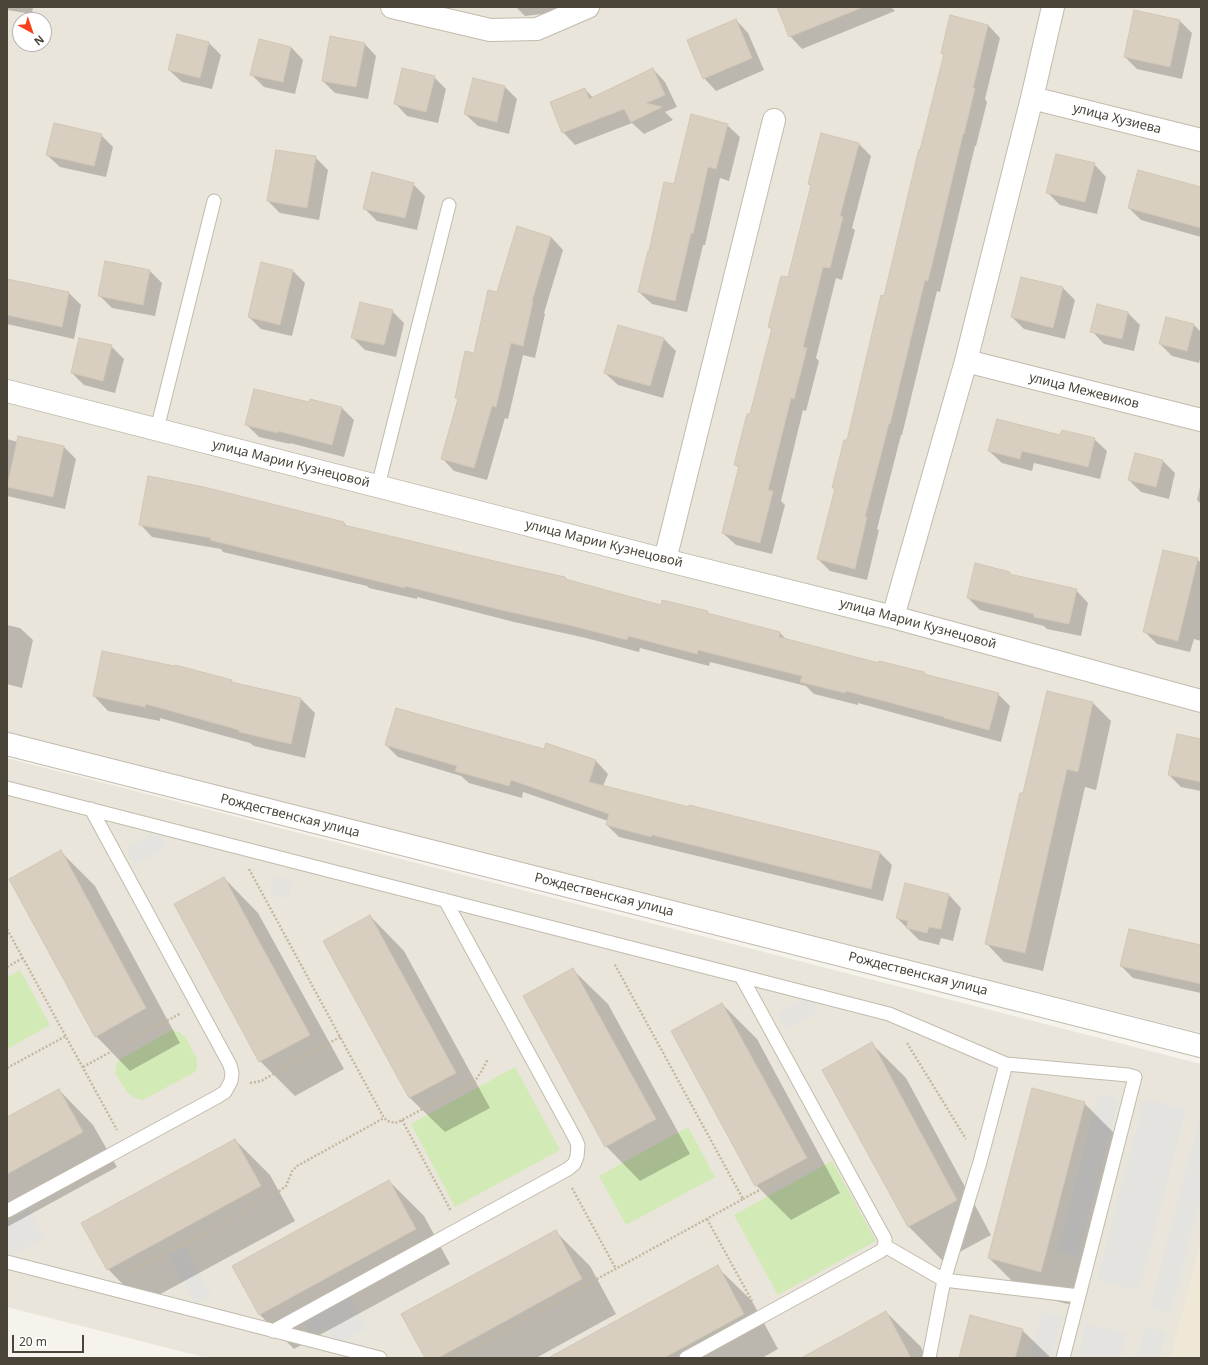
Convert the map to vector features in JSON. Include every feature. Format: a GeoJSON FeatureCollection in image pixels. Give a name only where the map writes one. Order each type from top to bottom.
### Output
{"type":"FeatureCollection","features":[{"type":"Feature","properties":{"kind":"street"},"geometry":{"type":"LineString","coordinates":[[392,7],[490,30],[537,29],[588,7]]}},
{"type":"Feature","properties":{"kind":"street"},"geometry":{"type":"LineString","coordinates":[[893,617],[966,361],[1032,98],[1053,7]]}},
{"type":"Feature","properties":{"kind":"street","name":"улица Хузиева"},"geometry":{"type":"LineString","coordinates":[[1032,98],[1201,140]]}},
{"type":"Feature","properties":{"kind":"street"},"geometry":{"type":"LineString","coordinates":[[665,560],[774,120]]}},
{"type":"Feature","properties":{"kind":"street","name":"улица Межевиков"},"geometry":{"type":"LineString","coordinates":[[966,361],[1201,420]]}},
{"type":"Feature","properties":{"kind":"street","name":"улица Марии Кузнецовой"},"geometry":{"type":"LineString","coordinates":[[7,391],[893,617],[1201,701]]}},
{"type":"Feature","properties":{"kind":"street","name":"Рождественская улица"},"geometry":{"type":"LineString","coordinates":[[7,744],[1201,1046]]}},
{"type":"Feature","properties":{"kind":"lane"},"geometry":{"type":"LineString","coordinates":[[156,430],[214,201]]}},
{"type":"Feature","properties":{"kind":"lane"},"geometry":{"type":"LineString","coordinates":[[378,486],[449,205]]}},
{"type":"Feature","properties":{"kind":"lane"},"geometry":{"type":"LineString","coordinates":[[7,788],[890,1014],[1006,1064],[1128,1075],[1135,1077],[1063,1358]]}},
{"type":"Feature","properties":{"kind":"lane"},"geometry":{"type":"LineString","coordinates":[[7,1211],[225,1092],[231,1081],[232,1073],[230,1065],[91,809]]}},
{"type":"Feature","properties":{"kind":"lane"},"geometry":{"type":"LineString","coordinates":[[273,1331],[563,1172],[574,1164],[577,1156],[578,1145],[575,1138],[445,900]]}},
{"type":"Feature","properties":{"kind":"lane"},"geometry":{"type":"LineString","coordinates":[[686,1358],[881,1252],[885,1246],[885,1239],[741,976]]}},
{"type":"Feature","properties":{"kind":"lane"},"geometry":{"type":"LineString","coordinates":[[929,1358],[944,1280],[980,1162],[1006,1064]]}},
{"type":"Feature","properties":{"kind":"lane"},"geometry":{"type":"LineString","coordinates":[[885,1246],[944,1280],[1079,1296]]}},
{"type":"Feature","properties":{"kind":"lane"},"geometry":{"type":"LineString","coordinates":[[7,1262],[380,1358]]}},
{"type":"Feature","properties":{"kind":"path"},"geometry":{"type":"LineString","coordinates":[[236,846],[384,1118],[395,1123],[475,1081],[488,1059]]}},
{"type":"Feature","properties":{"kind":"path"},"geometry":{"type":"LineString","coordinates":[[7,929],[126,1146]]}},
{"type":"Feature","properties":{"kind":"path"},"geometry":{"type":"LineString","coordinates":[[602,940],[743,1199]]}},
{"type":"Feature","properties":{"kind":"path"},"geometry":{"type":"LineString","coordinates":[[7,967],[23,958]]}},
{"type":"Feature","properties":{"kind":"path"},"geometry":{"type":"LineString","coordinates":[[82,1067],[198,1004]]}},
{"type":"Feature","properties":{"kind":"path"},"geometry":{"type":"LineString","coordinates":[[890,1014],[980,1162]]}},
{"type":"Feature","properties":{"kind":"path"},"geometry":{"type":"LineString","coordinates":[[7,1068],[66,1036]]}},
{"type":"Feature","properties":{"kind":"path"},"geometry":{"type":"LineString","coordinates":[[231,1081],[247,1083],[261,1081],[340,1037]]}},
{"type":"Feature","properties":{"kind":"path"},"geometry":{"type":"LineString","coordinates":[[103,1287],[282,1190],[287,1184],[292,1171],[297,1166],[384,1118]]}},
{"type":"Feature","properties":{"kind":"path"},"geometry":{"type":"LineString","coordinates":[[402,1120],[460,1228]]}},
{"type":"Feature","properties":{"kind":"path"},"geometry":{"type":"LineString","coordinates":[[453,1358],[836,1149]]}},
{"type":"Feature","properties":{"kind":"path"},"geometry":{"type":"LineString","coordinates":[[563,1172],[616,1269]]}},
{"type":"Feature","properties":{"kind":"path"},"geometry":{"type":"LineString","coordinates":[[707,1219],[760,1317]]}},
{"type":"Feature","properties":{"kind":"shaded area"},"geometry":{"type":"Polygon","coordinates":[[[7,7],[1201,7],[1201,1033],[679,902],[404,842],[7,736],[7,7]]]}},
{"type":"Feature","properties":{"kind":"shaded area"},"geometry":{"type":"Polygon","coordinates":[[[7,758],[1201,1064],[1201,1242],[1171,1358],[207,1358],[7,1307],[7,758]]]}},
{"type":"Feature","properties":{"kind":"shaded area"},"geometry":{"type":"Polygon","coordinates":[[[159,831],[168,847],[135,865],[126,849],[159,831]]]}},
{"type":"Feature","properties":{"kind":"shaded area"},"geometry":{"type":"Polygon","coordinates":[[[274,876],[293,881],[288,899],[270,894],[274,876]]]}},
{"type":"Feature","properties":{"kind":"shaded area"},"geometry":{"type":"Polygon","coordinates":[[[811,995],[819,1011],[786,1029],[777,1013],[811,995]]]}},
{"type":"Feature","properties":{"kind":"shaded area"},"geometry":{"type":"Polygon","coordinates":[[[1098,1094],[1119,1099],[1078,1257],[1057,1252],[1098,1094]]]}},
{"type":"Feature","properties":{"kind":"shaded area"},"geometry":{"type":"Polygon","coordinates":[[[1144,1099],[1186,1109],[1139,1291],[1097,1280],[1144,1099]]]}},
{"type":"Feature","properties":{"kind":"shaded area"},"geometry":{"type":"Polygon","coordinates":[[[1201,1111],[1201,1196],[1171,1313],[1150,1308],[1201,1111]]]}},
{"type":"Feature","properties":{"kind":"shaded area"},"geometry":{"type":"Polygon","coordinates":[[[29,1210],[44,1238],[7,1259],[7,1222],[29,1210]]]}},
{"type":"Feature","properties":{"kind":"shaded area"},"geometry":{"type":"Polygon","coordinates":[[[1201,1242],[1201,1358],[1171,1358],[1201,1242]]]}},
{"type":"Feature","properties":{"kind":"shaded area"},"geometry":{"type":"Polygon","coordinates":[[[184,1246],[211,1295],[195,1304],[168,1255],[184,1246]]]}},
{"type":"Feature","properties":{"kind":"shaded area"},"geometry":{"type":"Polygon","coordinates":[[[348,1293],[367,1328],[337,1345],[327,1328],[312,1336],[303,1319],[348,1293]]]}},
{"type":"Feature","properties":{"kind":"shaded area"},"geometry":{"type":"Polygon","coordinates":[[[1042,1312],[1062,1317],[1052,1358],[1030,1358],[1042,1312]]]}},
{"type":"Feature","properties":{"kind":"shaded area"},"geometry":{"type":"Polygon","coordinates":[[[1086,1323],[1127,1334],[1121,1358],[1077,1358],[1086,1323]]]}},
{"type":"Feature","properties":{"kind":"shaded area"},"geometry":{"type":"Polygon","coordinates":[[[1145,1326],[1166,1332],[1159,1358],[1137,1358],[1145,1326]]]}},
{"type":"Feature","properties":{"kind":"green space"},"geometry":{"type":"Polygon","coordinates":[[[20,970],[50,1025],[7,1049],[7,977],[20,970]]]}},
{"type":"Feature","properties":{"kind":"green space"},"geometry":{"type":"Polygon","coordinates":[[[172,1030],[179,1032],[186,1038],[197,1059],[197,1067],[195,1072],[143,1100],[134,1098],[127,1092],[115,1073],[117,1062],[172,1030]]]}},
{"type":"Feature","properties":{"kind":"green space"},"geometry":{"type":"Polygon","coordinates":[[[515,1067],[560,1150],[455,1207],[411,1124],[515,1067]]]}},
{"type":"Feature","properties":{"kind":"green space"},"geometry":{"type":"Polygon","coordinates":[[[688,1127],[715,1177],[626,1225],[599,1176],[688,1127]]]}},
{"type":"Feature","properties":{"kind":"green space"},"geometry":{"type":"Polygon","coordinates":[[[832,1161],[876,1241],[778,1295],[734,1215],[832,1161]]]}},
{"type":"Feature","properties":{"kind":"building"},"geometry":{"type":"Polygon","coordinates":[[[777,7],[860,7],[861,8],[789,37],[777,7]]]}},
{"type":"Feature","properties":{"kind":"building"},"geometry":{"type":"Polygon","coordinates":[[[1134,10],[1180,20],[1170,67],[1124,57],[1134,10]]]}},
{"type":"Feature","properties":{"kind":"building"},"geometry":{"type":"Polygon","coordinates":[[[950,15],[988,25],[973,88],[975,88],[928,281],[925,280],[890,424],[889,423],[865,517],[867,517],[855,569],[817,559],[835,488],[832,488],[844,440],[847,440],[881,295],[884,296],[919,149],[920,150],[944,54],[941,53],[950,15]]]}},
{"type":"Feature","properties":{"kind":"building"},"geometry":{"type":"Polygon","coordinates":[[[736,19],[752,58],[703,79],[687,40],[736,19]]]}},
{"type":"Feature","properties":{"kind":"building"},"geometry":{"type":"Polygon","coordinates":[[[177,34],[209,42],[200,78],[168,70],[177,34]]]}},
{"type":"Feature","properties":{"kind":"building"},"geometry":{"type":"Polygon","coordinates":[[[330,36],[365,43],[356,87],[322,81],[330,36]]]}},
{"type":"Feature","properties":{"kind":"building"},"geometry":{"type":"Polygon","coordinates":[[[259,39],[291,47],[283,82],[250,75],[259,39]]]}},
{"type":"Feature","properties":{"kind":"building"},"geometry":{"type":"Polygon","coordinates":[[[402,68],[435,76],[426,112],[394,104],[402,68]]]}},
{"type":"Feature","properties":{"kind":"building"},"geometry":{"type":"Polygon","coordinates":[[[653,68],[665,95],[646,103],[662,107],[631,122],[624,109],[562,133],[550,102],[585,88],[589,99],[653,68]]]}},
{"type":"Feature","properties":{"kind":"building"},"geometry":{"type":"Polygon","coordinates":[[[473,78],[505,86],[497,122],[464,114],[473,78]]]}},
{"type":"Feature","properties":{"kind":"building"},"geometry":{"type":"Polygon","coordinates":[[[691,114],[728,124],[716,169],[708,167],[693,234],[691,233],[675,301],[638,292],[649,251],[664,182],[674,184],[691,114]]]}},
{"type":"Feature","properties":{"kind":"building"},"geometry":{"type":"Polygon","coordinates":[[[54,123],[102,134],[94,166],[46,155],[54,123]]]}},
{"type":"Feature","properties":{"kind":"building"},"geometry":{"type":"Polygon","coordinates":[[[821,133],[859,143],[840,216],[843,217],[830,268],[823,267],[803,347],[807,348],[794,399],[791,398],[768,490],[773,491],[760,543],[722,533],[739,466],[734,465],[747,414],[750,414],[772,328],[768,327],[781,276],[788,277],[811,185],[808,184],[821,133]]]}},
{"type":"Feature","properties":{"kind":"building"},"geometry":{"type":"Polygon","coordinates":[[[276,150],[316,156],[307,208],[267,201],[276,150]]]}},
{"type":"Feature","properties":{"kind":"building"},"geometry":{"type":"Polygon","coordinates":[[[1056,154],[1095,163],[1085,202],[1046,193],[1056,154]]]}},
{"type":"Feature","properties":{"kind":"building"},"geometry":{"type":"Polygon","coordinates":[[[1138,170],[1201,187],[1201,228],[1128,208],[1138,170]]]}},
{"type":"Feature","properties":{"kind":"building"},"geometry":{"type":"Polygon","coordinates":[[[372,172],[414,183],[405,218],[363,209],[372,172]]]}},
{"type":"Feature","properties":{"kind":"building"},"geometry":{"type":"Polygon","coordinates":[[[517,226],[551,237],[532,301],[523,346],[511,343],[496,407],[492,406],[474,468],[441,459],[458,399],[455,398],[465,351],[474,353],[488,290],[497,292],[517,226]]]}},
{"type":"Feature","properties":{"kind":"building"},"geometry":{"type":"Polygon","coordinates":[[[105,261],[150,270],[143,305],[98,296],[105,261]]]}},
{"type":"Feature","properties":{"kind":"building"},"geometry":{"type":"Polygon","coordinates":[[[261,262],[293,270],[280,325],[248,317],[261,262]]]}},
{"type":"Feature","properties":{"kind":"building"},"geometry":{"type":"Polygon","coordinates":[[[1021,277],[1063,287],[1053,328],[1011,317],[1021,277]]]}},
{"type":"Feature","properties":{"kind":"building"},"geometry":{"type":"Polygon","coordinates":[[[7,279],[69,292],[62,327],[7,315],[7,279]]]}},
{"type":"Feature","properties":{"kind":"building"},"geometry":{"type":"Polygon","coordinates":[[[360,302],[393,310],[384,345],[351,338],[360,302]]]}},
{"type":"Feature","properties":{"kind":"building"},"geometry":{"type":"Polygon","coordinates":[[[1097,304],[1128,312],[1122,339],[1090,332],[1097,304]]]}},
{"type":"Feature","properties":{"kind":"building"},"geometry":{"type":"Polygon","coordinates":[[[1166,317],[1194,324],[1187,351],[1159,344],[1166,317]]]}},
{"type":"Feature","properties":{"kind":"building"},"geometry":{"type":"Polygon","coordinates":[[[618,325],[664,338],[650,386],[604,373],[618,325]]]}},
{"type":"Feature","properties":{"kind":"building"},"geometry":{"type":"Polygon","coordinates":[[[79,338],[112,345],[103,381],[71,373],[79,338]]]}},
{"type":"Feature","properties":{"kind":"building"},"geometry":{"type":"Polygon","coordinates":[[[254,389],[309,402],[310,399],[342,407],[332,445],[278,431],[278,433],[245,425],[254,389]]]}},
{"type":"Feature","properties":{"kind":"building"},"geometry":{"type":"Polygon","coordinates":[[[997,419],[1060,435],[1062,430],[1095,438],[1088,467],[1022,451],[1020,459],[988,451],[997,419]]]}},
{"type":"Feature","properties":{"kind":"building"},"geometry":{"type":"Polygon","coordinates":[[[18,436],[64,446],[53,497],[7,487],[18,436]]]}},
{"type":"Feature","properties":{"kind":"building"},"geometry":{"type":"Polygon","coordinates":[[[1135,453],[1163,460],[1156,487],[1128,480],[1135,453]]]}},
{"type":"Feature","properties":{"kind":"building"},"geometry":{"type":"Polygon","coordinates":[[[148,476],[204,487],[344,522],[344,525],[565,577],[565,579],[661,605],[662,600],[708,611],[707,613],[780,632],[779,637],[879,663],[879,661],[924,672],[924,674],[999,693],[989,730],[846,691],[845,693],[800,682],[802,676],[698,650],[697,654],[628,636],[627,640],[405,586],[405,588],[210,540],[211,538],[139,525],[148,476]]]}},
{"type":"Feature","properties":{"kind":"building"},"geometry":{"type":"Polygon","coordinates":[[[1163,550],[1198,558],[1178,641],[1143,632],[1163,550]]]}},
{"type":"Feature","properties":{"kind":"building"},"geometry":{"type":"Polygon","coordinates":[[[975,563],[1010,572],[1009,574],[1077,589],[1069,624],[1034,617],[1034,614],[967,598],[975,563]]]}},
{"type":"Feature","properties":{"kind":"building"},"geometry":{"type":"Polygon","coordinates":[[[102,651],[175,665],[232,680],[231,682],[301,698],[291,744],[239,732],[239,730],[146,704],[145,707],[93,696],[102,651]]]}},
{"type":"Feature","properties":{"kind":"building"},"geometry":{"type":"Polygon","coordinates":[[[1047,691],[1093,702],[1078,772],[1067,769],[1025,953],[985,944],[1020,793],[1023,793],[1047,691]]]}},
{"type":"Feature","properties":{"kind":"building"},"geometry":{"type":"Polygon","coordinates":[[[396,708],[544,749],[546,743],[596,760],[589,782],[880,852],[871,889],[606,825],[609,814],[511,780],[509,786],[455,771],[457,766],[385,745],[396,708]]]}},
{"type":"Feature","properties":{"kind":"building"},"geometry":{"type":"Polygon","coordinates":[[[1177,734],[1201,739],[1201,782],[1168,775],[1177,734]]]}},
{"type":"Feature","properties":{"kind":"building"},"geometry":{"type":"Polygon","coordinates":[[[61,850],[146,1008],[95,1037],[9,879],[61,850]]]}},
{"type":"Feature","properties":{"kind":"building"},"geometry":{"type":"Polygon","coordinates":[[[224,877],[310,1035],[259,1062],[174,904],[224,877]]]}},
{"type":"Feature","properties":{"kind":"building"},"geometry":{"type":"Polygon","coordinates":[[[905,883],[949,894],[941,929],[929,927],[927,933],[906,928],[908,921],[896,918],[905,883]]]}},
{"type":"Feature","properties":{"kind":"building"},"geometry":{"type":"Polygon","coordinates":[[[370,915],[456,1073],[409,1098],[323,941],[370,915]]]}},
{"type":"Feature","properties":{"kind":"building"},"geometry":{"type":"Polygon","coordinates":[[[1129,929],[1201,945],[1201,984],[1120,966],[1129,929]]]}},
{"type":"Feature","properties":{"kind":"building"},"geometry":{"type":"Polygon","coordinates":[[[573,968],[656,1119],[605,1147],[523,996],[573,968]]]}},
{"type":"Feature","properties":{"kind":"building"},"geometry":{"type":"Polygon","coordinates":[[[722,1003],[807,1158],[755,1186],[671,1031],[722,1003]]]}},
{"type":"Feature","properties":{"kind":"building"},"geometry":{"type":"Polygon","coordinates":[[[872,1042],[957,1200],[908,1227],[822,1070],[872,1042]]]}},
{"type":"Feature","properties":{"kind":"building"},"geometry":{"type":"Polygon","coordinates":[[[1032,1088],[1085,1102],[1041,1272],[988,1258],[1032,1088]]]}},
{"type":"Feature","properties":{"kind":"building"},"geometry":{"type":"Polygon","coordinates":[[[59,1089],[83,1132],[7,1174],[7,1117],[59,1089]]]}},
{"type":"Feature","properties":{"kind":"building"},"geometry":{"type":"Polygon","coordinates":[[[235,1139],[261,1186],[107,1270],[81,1223],[235,1139]]]}},
{"type":"Feature","properties":{"kind":"building"},"geometry":{"type":"Polygon","coordinates":[[[389,1180],[416,1229],[259,1315],[232,1266],[389,1180]]]}},
{"type":"Feature","properties":{"kind":"building"},"geometry":{"type":"Polygon","coordinates":[[[556,1230],[582,1279],[438,1358],[425,1358],[401,1314],[556,1230]]]}},
{"type":"Feature","properties":{"kind":"building"},"geometry":{"type":"Polygon","coordinates":[[[718,1265],[744,1314],[664,1358],[548,1358],[718,1265]]]}},
{"type":"Feature","properties":{"kind":"building"},"geometry":{"type":"Polygon","coordinates":[[[886,1311],[911,1358],[801,1358],[847,1333],[886,1311]]]}},
{"type":"Feature","properties":{"kind":"building"},"geometry":{"type":"Polygon","coordinates":[[[970,1315],[1023,1329],[1015,1358],[959,1358],[970,1315]]]}}]}
